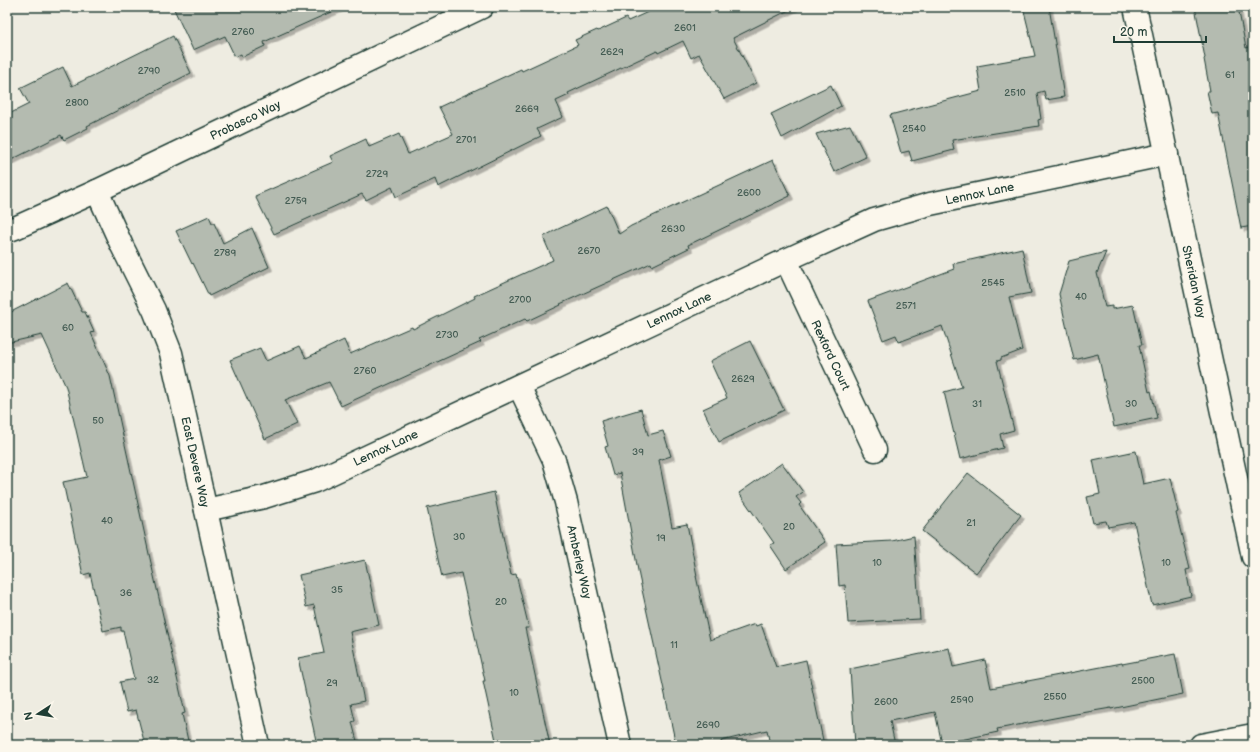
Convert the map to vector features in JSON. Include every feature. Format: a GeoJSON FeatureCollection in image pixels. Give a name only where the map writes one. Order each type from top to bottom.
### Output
{"type":"FeatureCollection","features":[{"type":"Feature","properties":{"kind":"street","name":"Probasco Way"},"geometry":{"type":"LineString","coordinates":[[7,231],[97,191],[482,7]]}},
{"type":"Feature","properties":{"kind":"street","name":"Sheridan Way"},"geometry":{"type":"LineString","coordinates":[[1135,7],[1253,557]]}},
{"type":"Feature","properties":{"kind":"street","name":"Lennox Lane"},"geometry":{"type":"LineString","coordinates":[[206,510],[264,497],[316,481],[874,220],[930,204],[1167,154]]}},
{"type":"Feature","properties":{"kind":"street","name":"East Devere Way"},"geometry":{"type":"LineString","coordinates":[[97,191],[122,246],[154,310],[170,353],[258,745]]}},
{"type":"Feature","properties":{"kind":"street","name":"Rexford Court"},"geometry":{"type":"LineString","coordinates":[[786,260],[875,450]]}},
{"type":"Feature","properties":{"kind":"street","name":"Amberley Way"},"geometry":{"type":"LineString","coordinates":[[519,386],[554,460],[566,502],[620,745]]}},
{"type":"Feature","properties":{"kind":"street"},"geometry":{"type":"LineString","coordinates":[[1201,745],[1253,734]]}},
{"type":"Feature","properties":{"kind":"building"},"geometry":{"type":"Polygon","coordinates":[[[173,7],[342,7],[264,42],[265,46],[242,57],[241,54],[235,57],[225,36],[193,50],[173,7]]]}},
{"type":"Feature","properties":{"kind":"building"},"geometry":{"type":"Polygon","coordinates":[[[659,7],[795,7],[733,38],[756,83],[724,99],[699,54],[691,58],[683,41],[658,53],[657,51],[568,93],[569,95],[556,101],[563,117],[537,129],[541,136],[438,187],[435,179],[396,197],[392,187],[366,200],[362,194],[274,234],[255,196],[333,162],[330,156],[366,139],[369,147],[399,134],[408,154],[453,134],[439,107],[521,69],[522,71],[578,45],[575,40],[597,30],[598,31],[626,18],[628,21],[659,7]]]}},
{"type":"Feature","properties":{"kind":"building"},"geometry":{"type":"Polygon","coordinates":[[[1023,7],[1049,7],[1064,97],[1046,100],[1044,91],[1037,93],[1041,119],[1038,120],[1039,126],[952,140],[954,150],[912,161],[909,151],[901,153],[890,115],[981,91],[977,66],[1035,56],[1023,7]]]}},
{"type":"Feature","properties":{"kind":"building"},"geometry":{"type":"Polygon","coordinates":[[[1195,7],[1238,7],[1246,48],[1253,46],[1253,226],[1241,228],[1218,113],[1212,114],[1207,91],[1210,91],[1195,7]]]}},
{"type":"Feature","properties":{"kind":"building"},"geometry":{"type":"Polygon","coordinates":[[[173,36],[191,73],[87,126],[88,128],[64,140],[61,135],[7,162],[7,115],[29,104],[20,88],[63,67],[72,86],[173,36]]]}},
{"type":"Feature","properties":{"kind":"building"},"geometry":{"type":"Polygon","coordinates":[[[831,85],[841,106],[782,138],[771,114],[831,85]]]}},
{"type":"Feature","properties":{"kind":"building"},"geometry":{"type":"Polygon","coordinates":[[[850,125],[866,157],[834,172],[816,134],[850,125]]]}},
{"type":"Feature","properties":{"kind":"building"},"geometry":{"type":"Polygon","coordinates":[[[773,160],[790,196],[688,245],[689,248],[652,266],[651,263],[560,304],[561,305],[527,321],[525,319],[479,340],[481,342],[341,406],[329,382],[285,400],[297,424],[265,439],[230,360],[260,348],[266,361],[300,346],[306,358],[344,340],[350,354],[412,327],[413,329],[475,298],[474,296],[553,260],[543,237],[607,206],[619,234],[631,226],[773,160]]]}},
{"type":"Feature","properties":{"kind":"building"},"geometry":{"type":"Polygon","coordinates":[[[209,216],[212,223],[214,223],[223,243],[252,228],[269,267],[209,296],[176,231],[209,216]]]}},
{"type":"Feature","properties":{"kind":"building"},"geometry":{"type":"Polygon","coordinates":[[[1022,248],[1031,293],[1009,297],[1022,350],[997,361],[1014,430],[1000,434],[1003,448],[960,459],[944,392],[962,387],[942,326],[899,342],[896,335],[883,340],[868,301],[954,269],[953,264],[1022,248]]]}},
{"type":"Feature","properties":{"kind":"building"},"geometry":{"type":"Polygon","coordinates":[[[1106,252],[1097,273],[1105,307],[1112,306],[1112,309],[1133,305],[1142,345],[1139,345],[1149,392],[1151,391],[1157,418],[1114,427],[1098,354],[1074,360],[1059,294],[1069,261],[1106,252]]]}},
{"type":"Feature","properties":{"kind":"building"},"geometry":{"type":"Polygon","coordinates":[[[68,283],[82,312],[85,312],[94,332],[91,333],[110,376],[185,713],[182,714],[189,745],[145,745],[136,710],[127,712],[120,682],[134,679],[123,631],[121,631],[121,627],[103,631],[90,573],[83,575],[63,482],[87,477],[66,387],[42,335],[7,343],[7,314],[68,283]]]}},
{"type":"Feature","properties":{"kind":"building"},"geometry":{"type":"Polygon","coordinates":[[[750,341],[784,410],[719,442],[703,409],[727,398],[710,361],[750,341]]]}},
{"type":"Feature","properties":{"kind":"building"},"geometry":{"type":"Polygon","coordinates":[[[641,409],[648,435],[663,431],[671,456],[659,460],[672,527],[687,524],[696,576],[710,640],[755,624],[756,626],[761,624],[776,667],[806,660],[824,745],[770,745],[767,730],[721,741],[722,745],[676,745],[639,576],[620,473],[613,475],[605,447],[608,446],[601,421],[641,409]]]}},
{"type":"Feature","properties":{"kind":"building"},"geometry":{"type":"Polygon","coordinates":[[[1136,451],[1143,484],[1170,478],[1178,512],[1176,513],[1190,569],[1186,570],[1191,596],[1152,605],[1134,522],[1108,527],[1106,521],[1093,523],[1087,497],[1100,494],[1093,460],[1136,451]]]}},
{"type":"Feature","properties":{"kind":"building"},"geometry":{"type":"Polygon","coordinates":[[[782,463],[803,492],[796,497],[801,503],[799,505],[825,542],[786,569],[770,545],[774,543],[739,493],[782,463]]]}},
{"type":"Feature","properties":{"kind":"building"},"geometry":{"type":"Polygon","coordinates":[[[968,473],[1021,515],[976,573],[922,531],[968,473]]]}},
{"type":"Feature","properties":{"kind":"building"},"geometry":{"type":"Polygon","coordinates":[[[494,492],[511,575],[516,574],[529,628],[525,628],[550,745],[497,745],[483,681],[485,681],[461,573],[442,577],[439,564],[427,508],[494,492]]]}},
{"type":"Feature","properties":{"kind":"building"},"geometry":{"type":"Polygon","coordinates":[[[914,536],[920,619],[848,623],[845,585],[839,586],[836,544],[892,541],[914,536]]]}},
{"type":"Feature","properties":{"kind":"building"},"geometry":{"type":"Polygon","coordinates":[[[365,560],[379,625],[350,632],[364,701],[351,704],[355,721],[352,722],[358,745],[317,745],[298,658],[324,653],[314,605],[306,607],[299,575],[365,560]]]}},
{"type":"Feature","properties":{"kind":"building"},"geometry":{"type":"Polygon","coordinates":[[[949,648],[953,667],[985,660],[991,688],[1175,654],[1183,694],[1111,709],[997,729],[998,732],[942,744],[935,712],[890,721],[895,745],[855,745],[850,669],[949,648]]]}}]}
